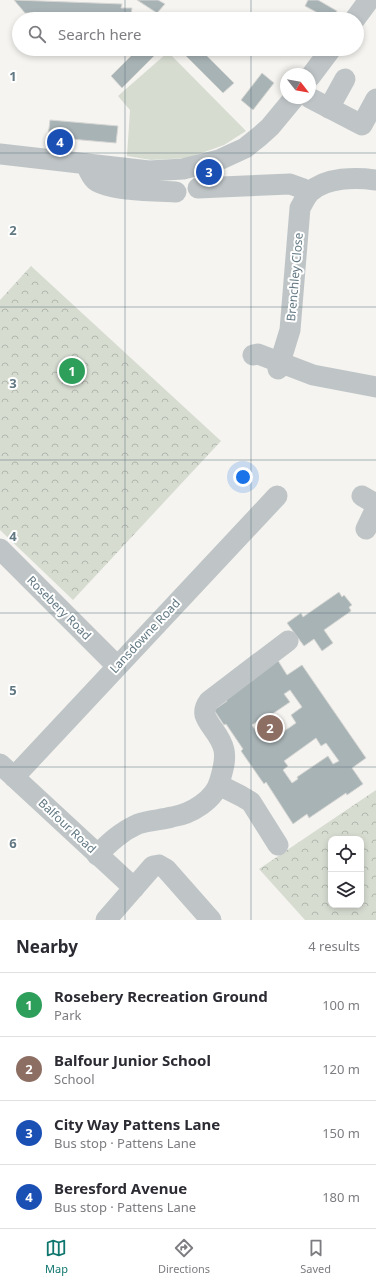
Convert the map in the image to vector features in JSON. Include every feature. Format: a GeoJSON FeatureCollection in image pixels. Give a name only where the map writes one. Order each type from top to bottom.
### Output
{"type":"FeatureCollection","features":[{"type":"Feature","properties":{"kind":"street"},"geometry":{"type":"LineString","coordinates":[[360,12],[369,0]]}},
{"type":"Feature","properties":{"kind":"street"},"geometry":{"type":"LineString","coordinates":[[316,69],[326,56]]}},
{"type":"Feature","properties":{"kind":"street"},"geometry":{"type":"LineString","coordinates":[[329,108],[345,78]]}},
{"type":"Feature","properties":{"kind":"street"},"geometry":{"type":"LineString","coordinates":[[316,101],[369,129],[376,99]]}},
{"type":"Feature","properties":{"kind":"street"},"geometry":{"type":"LineString","coordinates":[[0,154],[156,171],[183,169],[219,160],[245,148],[270,127],[289,104]]}},
{"type":"Feature","properties":{"kind":"street"},"geometry":{"type":"LineString","coordinates":[[86,164],[94,179],[103,184],[149,191],[176,192]]}},
{"type":"Feature","properties":{"kind":"street"},"geometry":{"type":"LineString","coordinates":[[198,188],[290,184],[309,192],[335,179],[376,180]]}},
{"type":"Feature","properties":{"kind":"street","name":"Brenchley Close"},"geometry":{"type":"LineString","coordinates":[[279,366],[290,330],[300,208],[309,192]]}},
{"type":"Feature","properties":{"kind":"street"},"geometry":{"type":"LineString","coordinates":[[253,356],[258,354],[279,366],[313,375],[376,386]]}},
{"type":"Feature","properties":{"kind":"street","name":"Lansdowne Road"},"geometry":{"type":"LineString","coordinates":[[7,770],[118,666],[277,496]]}},
{"type":"Feature","properties":{"kind":"street"},"geometry":{"type":"LineString","coordinates":[[366,529],[371,502]]}},
{"type":"Feature","properties":{"kind":"street","name":"Rosebery Road"},"geometry":{"type":"LineString","coordinates":[[0,550],[118,666]]}},
{"type":"Feature","properties":{"kind":"street"},"geometry":{"type":"LineString","coordinates":[[97,855],[122,832],[139,823],[173,817],[191,810],[207,801],[219,785],[225,764],[225,751],[222,741],[205,715],[205,708],[209,701],[288,641]]}},
{"type":"Feature","properties":{"kind":"street","name":"Balfour Road"},"geometry":{"type":"LineString","coordinates":[[7,770],[134,888]]}},
{"type":"Feature","properties":{"kind":"street"},"geometry":{"type":"LineString","coordinates":[[219,785],[251,802],[278,845]]}},
{"type":"Feature","properties":{"kind":"street"},"geometry":{"type":"LineString","coordinates":[[106,920],[153,866],[158,865],[163,867],[211,920]]}},
{"type":"Feature","properties":{"kind":"green space"},"geometry":{"type":"Polygon","coordinates":[[[164,56],[172,56],[246,131],[224,145],[188,158],[151,160],[127,156],[130,110],[118,96],[164,56]]]}},
{"type":"Feature","properties":{"kind":"green space"},"geometry":{"type":"Polygon","coordinates":[[[31,266],[221,441],[73,600],[0,530],[0,300],[31,266]]]}},
{"type":"Feature","properties":{"kind":"green space"},"geometry":{"type":"Polygon","coordinates":[[[376,790],[376,920],[305,920],[259,869],[376,790]]]}},
{"type":"Feature","properties":{"kind":"building"},"geometry":{"type":"Polygon","coordinates":[[[14,0],[122,4],[121,8],[132,8],[131,12],[24,12],[14,0]]]}},
{"type":"Feature","properties":{"kind":"building"},"geometry":{"type":"Polygon","coordinates":[[[137,0],[158,0],[165,4],[158,12],[155,12],[137,0]]]}},
{"type":"Feature","properties":{"kind":"building"},"geometry":{"type":"Polygon","coordinates":[[[308,0],[318,0],[337,11],[316,12],[305,6],[308,0]]]}},
{"type":"Feature","properties":{"kind":"building"},"geometry":{"type":"Polygon","coordinates":[[[131,56],[154,56],[122,88],[111,76],[131,56]]]}},
{"type":"Feature","properties":{"kind":"building"},"geometry":{"type":"Polygon","coordinates":[[[186,56],[207,56],[234,83],[223,93],[186,56]]]}},
{"type":"Feature","properties":{"kind":"building"},"geometry":{"type":"Polygon","coordinates":[[[262,73],[274,83],[253,110],[241,100],[262,73]]]}},
{"type":"Feature","properties":{"kind":"building"},"geometry":{"type":"Polygon","coordinates":[[[50,120],[118,126],[116,143],[48,137],[50,120]]]}},
{"type":"Feature","properties":{"kind":"building"},"geometry":{"type":"Polygon","coordinates":[[[339,592],[342,597],[344,595],[352,605],[349,607],[351,611],[324,630],[333,643],[322,651],[314,639],[304,646],[287,623],[301,613],[303,617],[339,592]]]}},
{"type":"Feature","properties":{"kind":"building"},"geometry":{"type":"Polygon","coordinates":[[[277,659],[287,675],[302,665],[366,758],[352,768],[363,784],[347,795],[346,793],[309,818],[307,814],[293,824],[266,782],[264,784],[241,751],[243,749],[226,724],[224,725],[214,710],[227,701],[225,698],[277,659]],[[290,690],[284,694],[290,702],[259,723],[258,721],[252,725],[260,737],[265,733],[270,741],[296,723],[291,715],[302,707],[290,690]],[[316,738],[284,761],[288,766],[283,770],[292,783],[298,779],[297,777],[328,756],[333,764],[339,761],[326,743],[321,746],[316,738]]]}},
{"type":"Feature","properties":{"kind":"place","name":"Beresford Avenue"},"geometry":{"type":"Point","coordinates":[60,142]}},
{"type":"Feature","properties":{"kind":"place","name":"City Way Pattens Lane"},"geometry":{"type":"Point","coordinates":[209,172]}},
{"type":"Feature","properties":{"kind":"place","name":"Rosebery Recreation Ground"},"geometry":{"type":"Point","coordinates":[72,371]}},
{"type":"Feature","properties":{"kind":"place","name":"Balfour Junior School"},"geometry":{"type":"Point","coordinates":[270,728]}}]}
